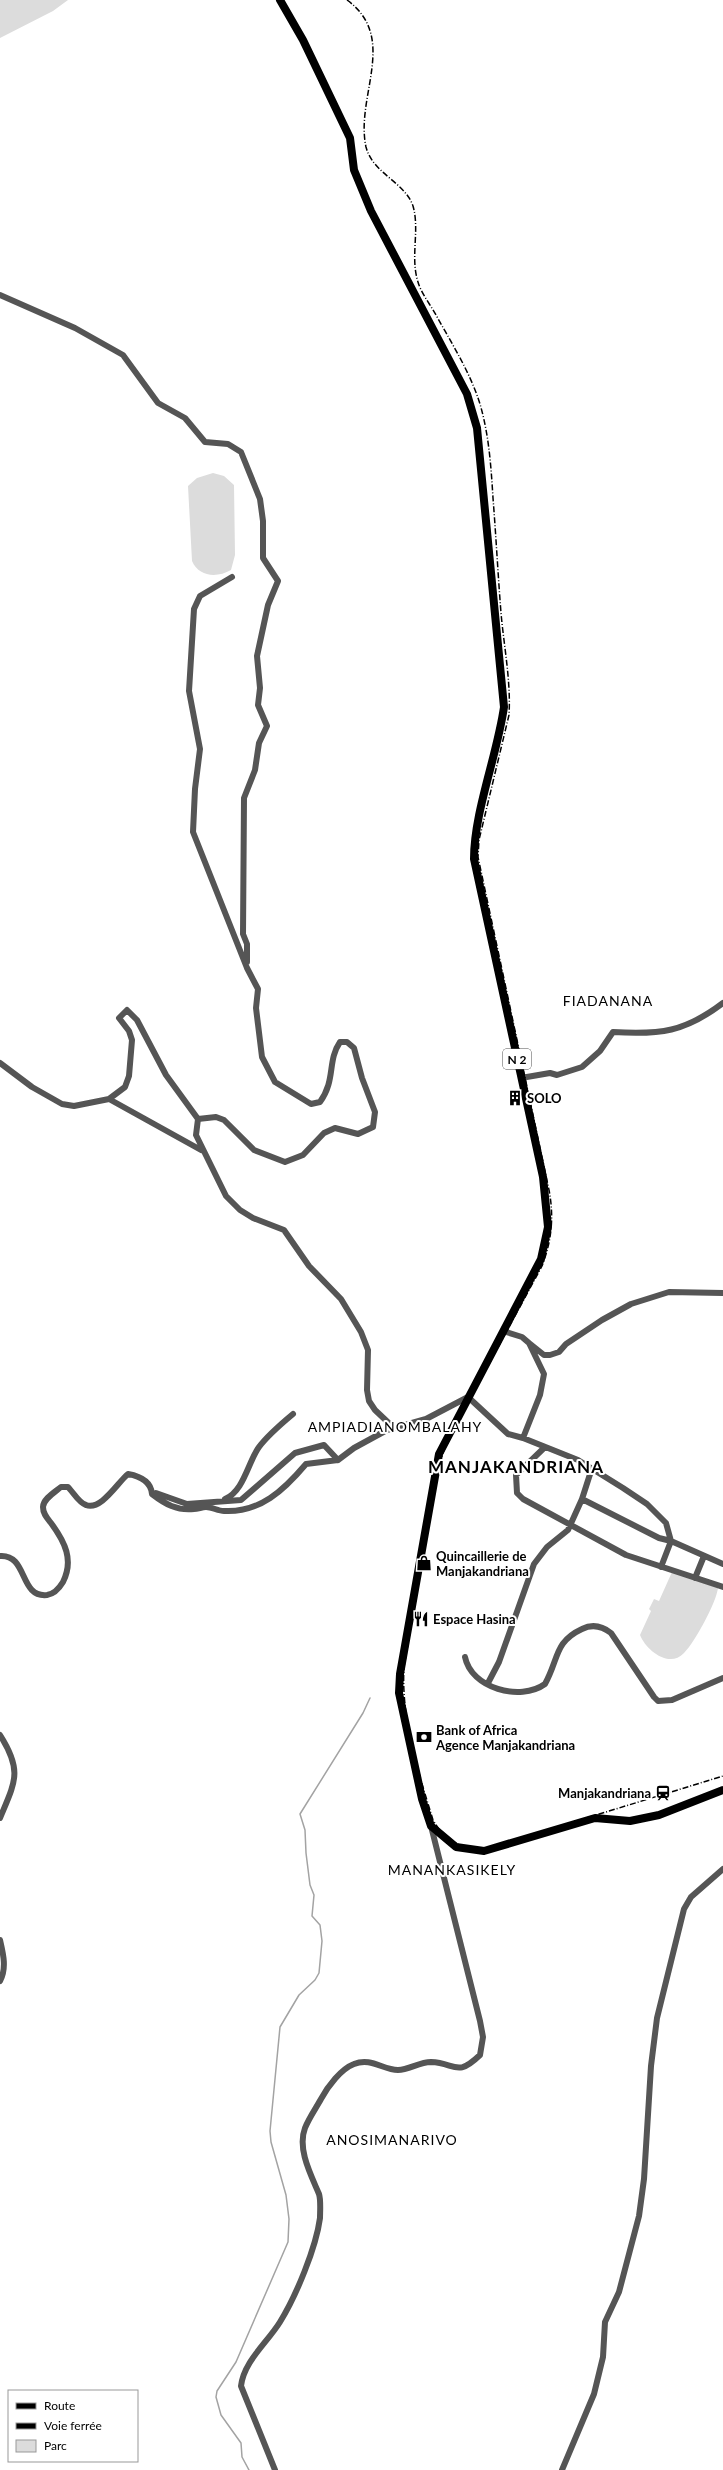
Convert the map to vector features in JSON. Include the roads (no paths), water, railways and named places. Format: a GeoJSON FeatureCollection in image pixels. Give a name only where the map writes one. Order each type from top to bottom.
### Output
{"type":"FeatureCollection","features":[{"type":"Feature","properties":{"kind":"main road","name":"N 2"},"geometry":{"type":"LineString","coordinates":[[280,0],[303,40],[350,138],[354,170],[371,211],[467,394],[477,428],[504,707],[500,737],[474,840],[474,859],[543,1178],[548,1227],[541,1259],[439,1454],[400,1674],[399,1693],[422,1799],[431,1826]]}},
{"type":"Feature","properties":{"kind":"main road"},"geometry":{"type":"LineString","coordinates":[[431,1826],[456,1848],[484,1851],[595,1818],[630,1821],[658,1815],[723,1790]]}},
{"type":"Feature","properties":{"kind":"street"},"geometry":{"type":"LineString","coordinates":[[0,295],[75,328],[123,355],[158,403],[185,418],[205,442],[228,444],[241,452],[252,478],[260,500],[263,521],[263,558],[278,581],[268,605],[257,656],[260,688],[258,705],[267,726],[259,743],[255,770],[244,798],[243,934],[247,944],[247,968]]}},
{"type":"Feature","properties":{"kind":"street"},"geometry":{"type":"LineString","coordinates":[[198,1119],[216,1116],[224,1120],[254,1150],[285,1162],[303,1155],[324,1133],[335,1128],[358,1134],[373,1127],[375,1112],[362,1078],[354,1048],[347,1042],[340,1042],[334,1051],[331,1081],[320,1102],[311,1104],[297,1097],[275,1082],[262,1057],[256,1008],[258,989],[247,968],[193,832],[200,749],[189,691],[194,609],[200,596],[232,577]]}},
{"type":"Feature","properties":{"kind":"street"},"geometry":{"type":"LineString","coordinates":[[521,1078],[550,1073],[557,1075],[582,1067],[600,1051],[613,1032],[646,1034],[693,1023],[723,1003]]}},
{"type":"Feature","properties":{"kind":"street"},"geometry":{"type":"LineString","coordinates":[[0,1063],[32,1087],[62,1104],[74,1106],[109,1099],[125,1087],[129,1076],[132,1040],[129,1031],[119,1018],[127,1010],[137,1020],[166,1075],[198,1119],[196,1135],[201,1150],[226,1196],[240,1210],[253,1218],[284,1230],[309,1266],[341,1299],[361,1332],[368,1350],[367,1390],[369,1401],[375,1410],[394,1428]]}},
{"type":"Feature","properties":{"kind":"street"},"geometry":{"type":"LineString","coordinates":[[109,1099],[201,1150]]}},
{"type":"Feature","properties":{"kind":"street"},"geometry":{"type":"LineString","coordinates":[[503,1331],[522,1337],[544,1355],[550,1356],[559,1352],[566,1344],[602,1320],[631,1304],[669,1292],[723,1293]]}},
{"type":"Feature","properties":{"kind":"street"},"geometry":{"type":"LineString","coordinates":[[523,1438],[540,1395],[544,1374],[529,1343]]}},
{"type":"Feature","properties":{"kind":"street"},"geometry":{"type":"LineString","coordinates":[[151,1488],[152,1494],[164,1503],[179,1509],[207,1507],[223,1511],[236,1511],[259,1505],[276,1496],[306,1464],[338,1460],[362,1443],[394,1428],[426,1419],[468,1397],[508,1434],[546,1447],[592,1468],[646,1504],[666,1523],[671,1541],[661,1566]]}},
{"type":"Feature","properties":{"kind":"street"},"geometry":{"type":"LineString","coordinates":[[220,1501],[231,1496],[250,1466],[258,1448],[292,1414]]}},
{"type":"Feature","properties":{"kind":"street"},"geometry":{"type":"LineString","coordinates":[[0,1556],[6,1556],[15,1561],[21,1568],[30,1588],[38,1595],[49,1595],[60,1587],[68,1572],[69,1552],[57,1531],[44,1515],[44,1502],[61,1487],[68,1487],[81,1502],[86,1505],[93,1506],[105,1499],[118,1482],[128,1474],[145,1480],[160,1496],[187,1504],[241,1500],[295,1453],[324,1446],[338,1460]]}},
{"type":"Feature","properties":{"kind":"street"},"geometry":{"type":"LineString","coordinates":[[546,1447],[516,1475],[517,1493],[523,1499],[626,1555],[723,1587]]}},
{"type":"Feature","properties":{"kind":"street"},"geometry":{"type":"LineString","coordinates":[[488,1683],[495,1672],[534,1564],[547,1547],[571,1525],[582,1499],[592,1468]]}},
{"type":"Feature","properties":{"kind":"street"},"geometry":{"type":"LineString","coordinates":[[582,1499],[659,1538],[671,1541],[723,1564]]}},
{"type":"Feature","properties":{"kind":"street"},"geometry":{"type":"LineString","coordinates":[[695,1578],[704,1556]]}},
{"type":"Feature","properties":{"kind":"street"},"geometry":{"type":"LineString","coordinates":[[465,1657],[467,1666],[473,1675],[488,1683],[512,1693],[537,1690],[546,1684],[561,1645],[568,1635],[588,1626],[604,1627],[611,1633],[658,1701],[672,1700],[723,1678]]}},
{"type":"Feature","properties":{"kind":"street"},"geometry":{"type":"LineString","coordinates":[[0,1735],[15,1766],[15,1781],[0,1818]]}},
{"type":"Feature","properties":{"kind":"street"},"geometry":{"type":"LineString","coordinates":[[275,2470],[241,2386],[242,2376],[248,2365],[280,2322],[313,2252],[320,2218],[319,2195],[314,2187],[305,2160],[304,2128],[325,2092],[344,2070],[354,2064],[374,2062],[398,2070],[430,2062],[453,2068],[463,2068],[480,2055],[483,2037],[480,2021],[431,1826]]}},
{"type":"Feature","properties":{"kind":"street"},"geometry":{"type":"LineString","coordinates":[[562,2470],[594,2394],[603,2357],[605,2322],[618,2292],[639,2216],[644,2179],[651,2066],[657,2018],[684,1909],[691,1897],[723,1869]]}},
{"type":"Feature","properties":{"kind":"street"},"geometry":{"type":"LineString","coordinates":[[0,1940],[4,1955],[4,1974],[0,1981]]}},
{"type":"Feature","properties":{"kind":"waterway"},"geometry":{"type":"LineString","coordinates":[[249,2470],[242,2457],[241,2443],[221,2415],[216,2397],[217,2391],[236,2362],[288,2242],[289,2219],[286,2195],[271,2142],[270,2131],[280,2027],[299,1995],[315,1980],[319,1973],[322,1941],[320,1925],[312,1916],[314,1895],[310,1885],[305,1830],[300,1814],[363,1713],[370,1698]]}},
{"type":"Feature","properties":{"kind":"railway"},"geometry":{"type":"LineString","coordinates":[[347,0],[362,15],[370,32],[373,50],[364,128],[366,147],[375,164],[403,190],[413,206],[416,224],[415,263],[419,286],[466,369],[480,404],[488,439],[501,613],[508,677],[509,715],[479,840],[478,857],[549,1190],[552,1219],[548,1247],[542,1266],[444,1450],[438,1471],[404,1667],[405,1706],[416,1764],[433,1820],[438,1828],[456,1843],[471,1848],[489,1848],[723,1776]]}},
{"type":"Feature","properties":{"kind":"place","name":"SOLO"},"geometry":{"type":"Point","coordinates":[515,1098]}},
{"type":"Feature","properties":{"kind":"place","name":"Quincaillerie de Manjakandriana"},"geometry":{"type":"Point","coordinates":[424,1563]}},
{"type":"Feature","properties":{"kind":"place","name":"Espace Hasina"},"geometry":{"type":"Point","coordinates":[421,1619]}},
{"type":"Feature","properties":{"kind":"place","name":"Bank of Africa Agence Manjakandriana"},"geometry":{"type":"Point","coordinates":[424,1737]}},
{"type":"Feature","properties":{"kind":"place","name":"Manjakandriana"},"geometry":{"type":"Point","coordinates":[663,1793]}},
{"type":"Feature","properties":{"kind":"district","name":"FIADANANA"},"geometry":{"type":"Point","coordinates":[608,1000]}},
{"type":"Feature","properties":{"kind":"district","name":"AMPIADIANOMBALAHY"},"geometry":{"type":"Point","coordinates":[395,1426]}},
{"type":"Feature","properties":{"kind":"district","name":"MANJAKANDRIANA"},"geometry":{"type":"Point","coordinates":[516,1466]}},
{"type":"Feature","properties":{"kind":"district","name":"MANANKASIKELY"},"geometry":{"type":"Point","coordinates":[452,1869]}},
{"type":"Feature","properties":{"kind":"district","name":"ANOSIMANARIVO"},"geometry":{"type":"Point","coordinates":[392,2139]}}]}
